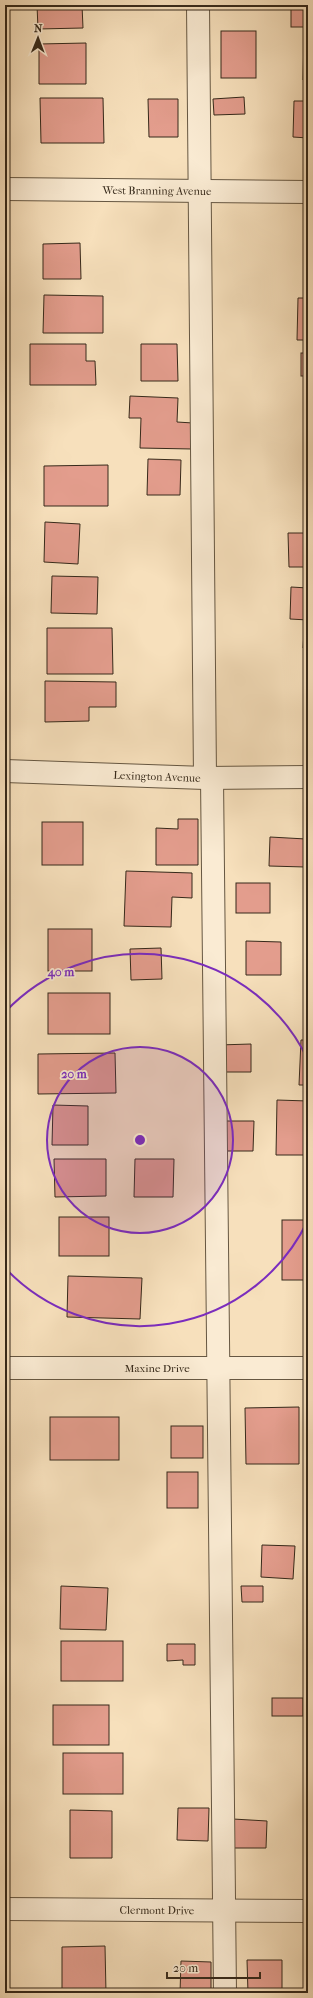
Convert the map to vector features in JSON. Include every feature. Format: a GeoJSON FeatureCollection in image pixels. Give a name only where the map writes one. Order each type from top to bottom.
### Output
{"type":"FeatureCollection","features":[{"type":"Feature","properties":{"kind":"street"},"geometry":{"type":"LineString","coordinates":[[198,5],[208,778],[218,1368],[225,1993]]}},
{"type":"Feature","properties":{"kind":"street","name":"West Branning Avenue"},"geometry":{"type":"LineString","coordinates":[[5,189],[308,192]]}},
{"type":"Feature","properties":{"kind":"street","name":"Lexington Avenue"},"geometry":{"type":"LineString","coordinates":[[5,771],[208,778],[308,777]]}},
{"type":"Feature","properties":{"kind":"street","name":"Maxine Drive"},"geometry":{"type":"LineString","coordinates":[[5,1368],[308,1368]]}},
{"type":"Feature","properties":{"kind":"street","name":"Clermont Drive"},"geometry":{"type":"LineString","coordinates":[[5,1909],[308,1911]]}},
{"type":"Feature","properties":{"kind":"building"},"geometry":{"type":"Polygon","coordinates":[[[37,5],[82,5],[83,28],[38,29],[37,5]]]}},
{"type":"Feature","properties":{"kind":"building"},"geometry":{"type":"Polygon","coordinates":[[[291,5],[308,5],[308,27],[291,27],[291,5]]]}},
{"type":"Feature","properties":{"kind":"building"},"geometry":{"type":"Polygon","coordinates":[[[221,31],[256,31],[256,78],[221,78],[221,31]]]}},
{"type":"Feature","properties":{"kind":"building"},"geometry":{"type":"Polygon","coordinates":[[[304,35],[308,35],[308,80],[303,80],[304,35]]]}},
{"type":"Feature","properties":{"kind":"building"},"geometry":{"type":"Polygon","coordinates":[[[86,43],[86,84],[39,84],[39,44],[86,43]]]}},
{"type":"Feature","properties":{"kind":"building"},"geometry":{"type":"Polygon","coordinates":[[[244,97],[245,114],[214,115],[213,99],[244,97]]]}},
{"type":"Feature","properties":{"kind":"building"},"geometry":{"type":"Polygon","coordinates":[[[40,98],[103,98],[104,143],[41,143],[40,98]]]}},
{"type":"Feature","properties":{"kind":"building"},"geometry":{"type":"Polygon","coordinates":[[[148,99],[178,99],[178,137],[149,137],[148,99]]]}},
{"type":"Feature","properties":{"kind":"building"},"geometry":{"type":"Polygon","coordinates":[[[294,101],[308,101],[308,138],[293,137],[294,101]]]}},
{"type":"Feature","properties":{"kind":"building"},"geometry":{"type":"Polygon","coordinates":[[[80,243],[81,279],[43,279],[43,244],[80,243]]]}},
{"type":"Feature","properties":{"kind":"building"},"geometry":{"type":"Polygon","coordinates":[[[44,295],[103,296],[103,333],[43,333],[44,295]]]}},
{"type":"Feature","properties":{"kind":"building"},"geometry":{"type":"Polygon","coordinates":[[[298,298],[308,298],[308,340],[297,340],[298,298]]]}},
{"type":"Feature","properties":{"kind":"building"},"geometry":{"type":"Polygon","coordinates":[[[30,344],[86,344],[86,361],[95,361],[96,385],[30,385],[30,344]]]}},
{"type":"Feature","properties":{"kind":"building"},"geometry":{"type":"Polygon","coordinates":[[[141,344],[177,344],[178,381],[141,381],[141,344]]]}},
{"type":"Feature","properties":{"kind":"building"},"geometry":{"type":"Polygon","coordinates":[[[301,353],[308,353],[308,376],[301,376],[301,353]]]}},
{"type":"Feature","properties":{"kind":"building"},"geometry":{"type":"Polygon","coordinates":[[[130,396],[178,398],[177,422],[193,423],[192,449],[140,448],[141,418],[129,418],[130,396]]]}},
{"type":"Feature","properties":{"kind":"building"},"geometry":{"type":"Polygon","coordinates":[[[148,459],[181,460],[180,495],[147,495],[148,459]]]}},
{"type":"Feature","properties":{"kind":"building"},"geometry":{"type":"Polygon","coordinates":[[[108,465],[108,506],[44,506],[44,466],[108,465]]]}},
{"type":"Feature","properties":{"kind":"building"},"geometry":{"type":"Polygon","coordinates":[[[45,522],[80,524],[78,564],[44,562],[45,522]]]}},
{"type":"Feature","properties":{"kind":"building"},"geometry":{"type":"Polygon","coordinates":[[[288,533],[308,533],[308,567],[289,567],[288,533]]]}},
{"type":"Feature","properties":{"kind":"building"},"geometry":{"type":"Polygon","coordinates":[[[52,576],[98,577],[97,614],[51,613],[52,576]]]}},
{"type":"Feature","properties":{"kind":"building"},"geometry":{"type":"Polygon","coordinates":[[[291,587],[308,588],[308,620],[290,619],[291,587]]]}},
{"type":"Feature","properties":{"kind":"building"},"geometry":{"type":"Polygon","coordinates":[[[47,628],[112,628],[113,674],[47,674],[47,628]]]}},
{"type":"Feature","properties":{"kind":"building"},"geometry":{"type":"Polygon","coordinates":[[[304,632],[308,632],[308,648],[303,648],[304,632]]]}},
{"type":"Feature","properties":{"kind":"building"},"geometry":{"type":"Polygon","coordinates":[[[45,681],[116,682],[116,707],[89,707],[89,721],[45,722],[45,681]]]}},
{"type":"Feature","properties":{"kind":"building"},"geometry":{"type":"Polygon","coordinates":[[[178,819],[198,819],[198,865],[156,865],[156,828],[178,829],[178,819]]]}},
{"type":"Feature","properties":{"kind":"building"},"geometry":{"type":"Polygon","coordinates":[[[42,822],[83,822],[83,865],[42,865],[42,822]]]}},
{"type":"Feature","properties":{"kind":"building"},"geometry":{"type":"Polygon","coordinates":[[[270,837],[306,839],[305,867],[269,866],[270,837]]]}},
{"type":"Feature","properties":{"kind":"building"},"geometry":{"type":"Polygon","coordinates":[[[126,871],[192,873],[192,898],[172,897],[171,927],[124,926],[126,871]]]}},
{"type":"Feature","properties":{"kind":"building"},"geometry":{"type":"Polygon","coordinates":[[[236,883],[270,883],[270,913],[236,913],[236,883]]]}},
{"type":"Feature","properties":{"kind":"building"},"geometry":{"type":"Polygon","coordinates":[[[305,883],[308,884],[308,925],[305,925],[305,883]]]}},
{"type":"Feature","properties":{"kind":"building"},"geometry":{"type":"Polygon","coordinates":[[[48,929],[92,929],[92,971],[48,971],[48,929]]]}},
{"type":"Feature","properties":{"kind":"building"},"geometry":{"type":"Polygon","coordinates":[[[246,941],[281,942],[281,975],[246,975],[246,941]]]}},
{"type":"Feature","properties":{"kind":"building"},"geometry":{"type":"Polygon","coordinates":[[[161,948],[162,979],[131,980],[130,949],[161,948]]]}},
{"type":"Feature","properties":{"kind":"building"},"geometry":{"type":"Polygon","coordinates":[[[48,993],[110,993],[110,1034],[48,1034],[48,993]]]}},
{"type":"Feature","properties":{"kind":"building"},"geometry":{"type":"Polygon","coordinates":[[[301,1040],[308,1040],[308,1085],[299,1085],[301,1040]]]}},
{"type":"Feature","properties":{"kind":"building"},"geometry":{"type":"Polygon","coordinates":[[[251,1044],[251,1072],[218,1072],[218,1045],[251,1044]]]}},
{"type":"Feature","properties":{"kind":"building"},"geometry":{"type":"Polygon","coordinates":[[[115,1053],[116,1093],[38,1094],[38,1054],[115,1053]]]}},
{"type":"Feature","properties":{"kind":"building"},"geometry":{"type":"Polygon","coordinates":[[[277,1100],[308,1101],[308,1155],[276,1155],[277,1100]]]}},
{"type":"Feature","properties":{"kind":"building"},"geometry":{"type":"Polygon","coordinates":[[[53,1105],[88,1106],[88,1145],[52,1145],[53,1105]]]}},
{"type":"Feature","properties":{"kind":"building"},"geometry":{"type":"Polygon","coordinates":[[[225,1121],[254,1121],[253,1151],[224,1151],[225,1121]]]}},
{"type":"Feature","properties":{"kind":"building"},"geometry":{"type":"Polygon","coordinates":[[[54,1159],[106,1159],[106,1196],[55,1197],[54,1159]]]}},
{"type":"Feature","properties":{"kind":"building"},"geometry":{"type":"Polygon","coordinates":[[[135,1159],[174,1159],[173,1197],[134,1197],[135,1159]]]}},
{"type":"Feature","properties":{"kind":"building"},"geometry":{"type":"Polygon","coordinates":[[[59,1217],[109,1217],[109,1256],[59,1256],[59,1217]]]}},
{"type":"Feature","properties":{"kind":"building"},"geometry":{"type":"Polygon","coordinates":[[[282,1220],[308,1220],[308,1280],[282,1280],[282,1220]]]}},
{"type":"Feature","properties":{"kind":"building"},"geometry":{"type":"Polygon","coordinates":[[[68,1276],[142,1278],[140,1319],[67,1317],[68,1276]]]}},
{"type":"Feature","properties":{"kind":"building"},"geometry":{"type":"Polygon","coordinates":[[[299,1407],[299,1464],[246,1464],[245,1408],[299,1407]]]}},
{"type":"Feature","properties":{"kind":"building"},"geometry":{"type":"Polygon","coordinates":[[[50,1417],[119,1417],[119,1460],[50,1460],[50,1417]]]}},
{"type":"Feature","properties":{"kind":"building"},"geometry":{"type":"Polygon","coordinates":[[[171,1426],[203,1426],[203,1458],[171,1458],[171,1426]]]}},
{"type":"Feature","properties":{"kind":"building"},"geometry":{"type":"Polygon","coordinates":[[[167,1472],[198,1472],[198,1508],[167,1508],[167,1472]]]}},
{"type":"Feature","properties":{"kind":"building"},"geometry":{"type":"Polygon","coordinates":[[[262,1545],[295,1546],[293,1579],[261,1577],[262,1545]]]}},
{"type":"Feature","properties":{"kind":"building"},"geometry":{"type":"Polygon","coordinates":[[[61,1586],[108,1588],[106,1630],[60,1629],[61,1586]]]}},
{"type":"Feature","properties":{"kind":"building"},"geometry":{"type":"Polygon","coordinates":[[[241,1586],[263,1586],[263,1602],[242,1602],[241,1586]]]}},
{"type":"Feature","properties":{"kind":"building"},"geometry":{"type":"Polygon","coordinates":[[[61,1641],[123,1641],[123,1681],[61,1681],[61,1641]]]}},
{"type":"Feature","properties":{"kind":"building"},"geometry":{"type":"Polygon","coordinates":[[[167,1644],[195,1644],[195,1665],[183,1665],[183,1660],[167,1661],[167,1644]]]}},
{"type":"Feature","properties":{"kind":"building"},"geometry":{"type":"Polygon","coordinates":[[[272,1698],[303,1698],[303,1716],[272,1716],[272,1698]]]}},
{"type":"Feature","properties":{"kind":"building"},"geometry":{"type":"Polygon","coordinates":[[[53,1705],[109,1705],[109,1745],[53,1745],[53,1705]]]}},
{"type":"Feature","properties":{"kind":"building"},"geometry":{"type":"Polygon","coordinates":[[[63,1753],[123,1753],[123,1794],[63,1794],[63,1753]]]}},
{"type":"Feature","properties":{"kind":"building"},"geometry":{"type":"Polygon","coordinates":[[[178,1808],[209,1808],[208,1841],[177,1840],[178,1808]]]}},
{"type":"Feature","properties":{"kind":"building"},"geometry":{"type":"Polygon","coordinates":[[[70,1810],[112,1811],[112,1858],[70,1858],[70,1810]]]}},
{"type":"Feature","properties":{"kind":"building"},"geometry":{"type":"Polygon","coordinates":[[[233,1819],[267,1821],[266,1848],[233,1848],[233,1819]]]}},
{"type":"Feature","properties":{"kind":"building"},"geometry":{"type":"Polygon","coordinates":[[[105,1946],[106,1993],[62,1993],[62,1947],[105,1946]]]}},
{"type":"Feature","properties":{"kind":"building"},"geometry":{"type":"Polygon","coordinates":[[[247,1960],[282,1960],[282,1993],[248,1993],[247,1960]]]}},
{"type":"Feature","properties":{"kind":"building"},"geometry":{"type":"Polygon","coordinates":[[[181,1961],[211,1962],[211,1993],[180,1993],[181,1961]]]}}]}
